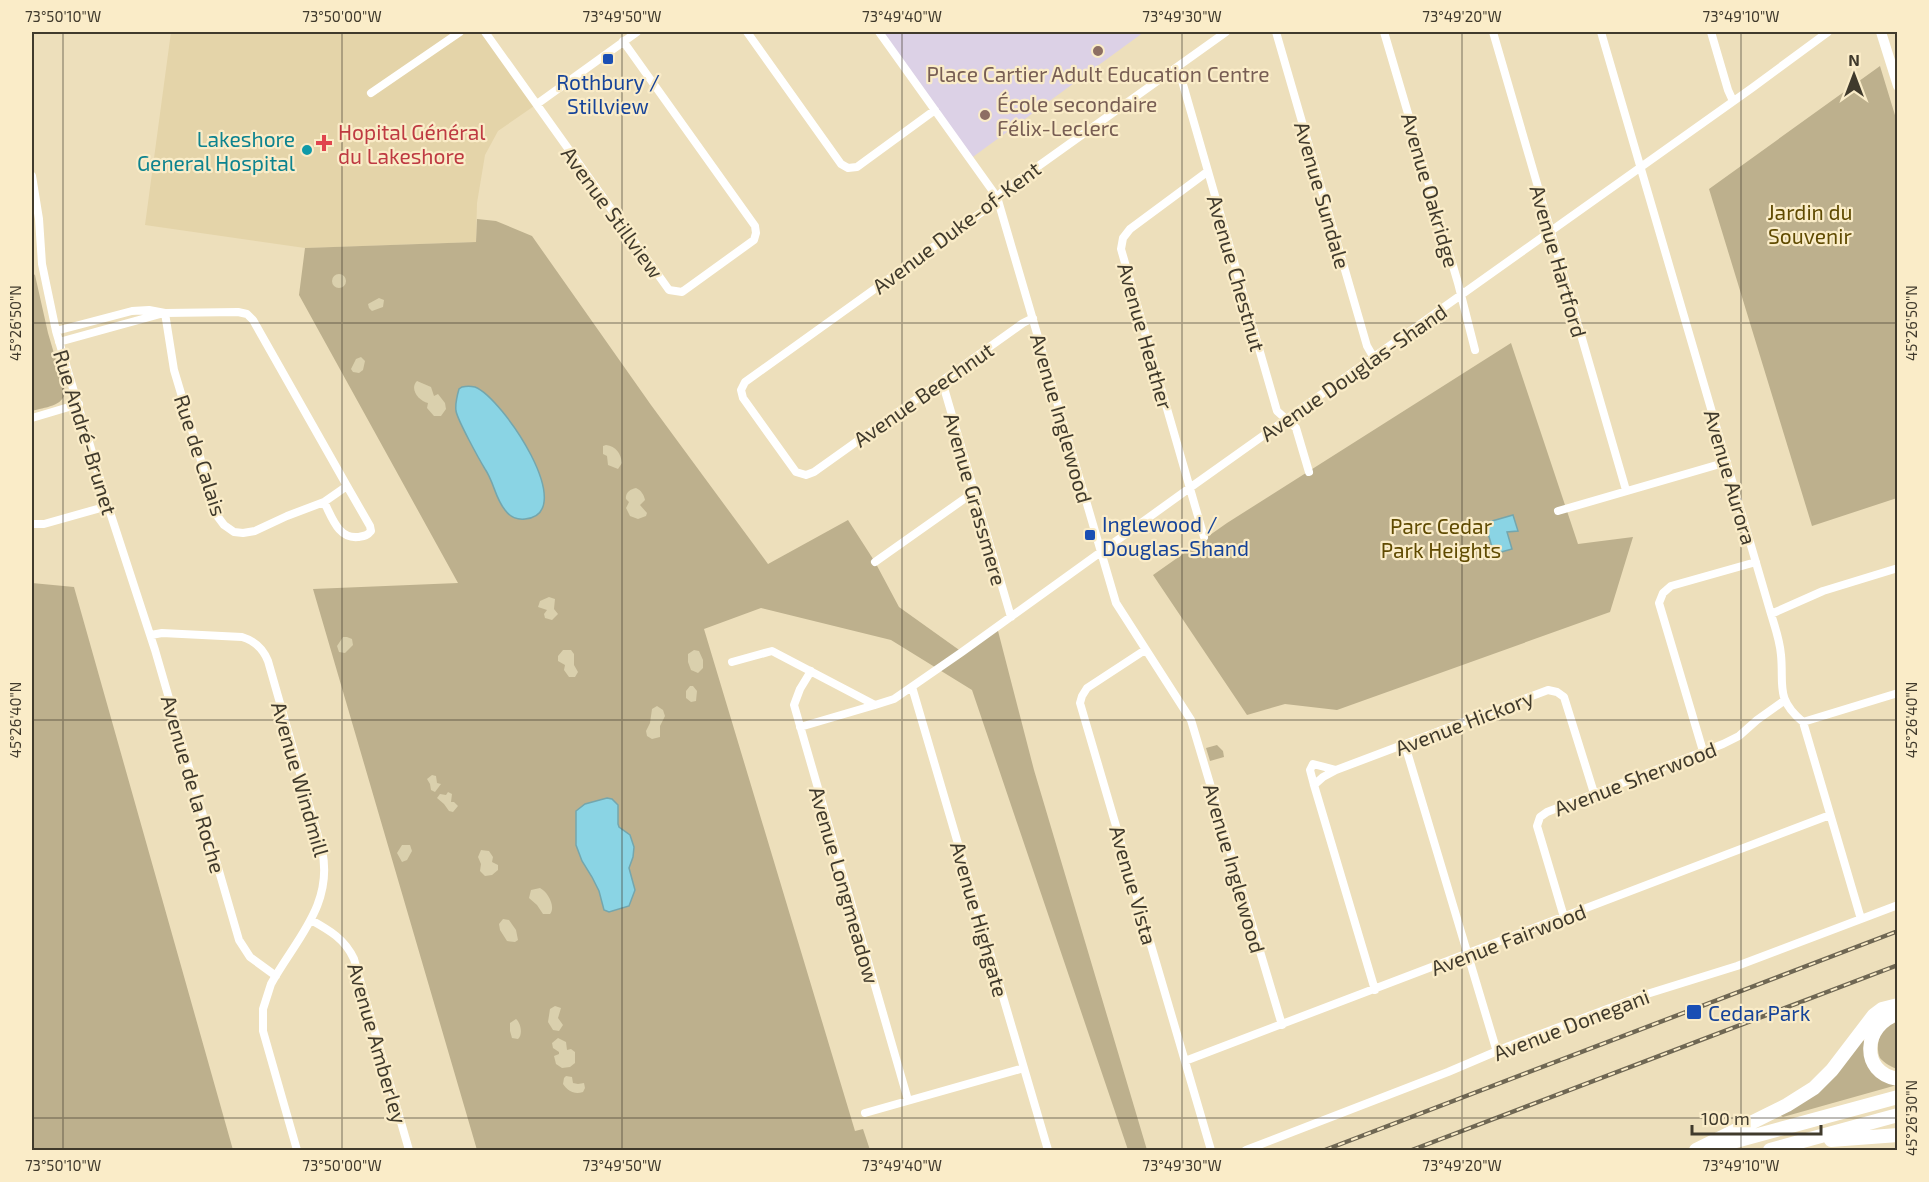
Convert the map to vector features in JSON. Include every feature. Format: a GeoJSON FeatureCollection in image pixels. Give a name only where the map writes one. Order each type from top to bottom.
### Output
{"type":"FeatureCollection","features":[{"type":"Feature","properties":{"kind":"highway"},"geometry":{"type":"LineString","coordinates":[[1696,1150],[1807,1093],[1832,1070],[1874,1015],[1882,1009],[1898,1005]]}},
{"type":"Feature","properties":{"kind":"highway"},"geometry":{"type":"LineString","coordinates":[[1898,1014],[1885,1019],[1878,1026],[1872,1036],[1870,1052],[1873,1063],[1880,1072],[1890,1078],[1898,1079]]}},
{"type":"Feature","properties":{"kind":"highway"},"geometry":{"type":"LineString","coordinates":[[1703,1150],[1898,1097]]}},
{"type":"Feature","properties":{"kind":"highway"},"geometry":{"type":"LineString","coordinates":[[1770,1150],[1898,1115]]}},
{"type":"Feature","properties":{"kind":"highway"},"geometry":{"type":"LineString","coordinates":[[1802,1142],[1898,1136]]}},
{"type":"Feature","properties":{"kind":"main road"},"geometry":{"type":"LineString","coordinates":[[1881,32],[1898,86]]}},
{"type":"Feature","properties":{"kind":"street"},"geometry":{"type":"LineString","coordinates":[[371,93],[460,32]]}},
{"type":"Feature","properties":{"kind":"street","name":"Avenue Stillview"},"geometry":{"type":"LineString","coordinates":[[485,32],[669,290],[682,292],[753,240],[756,233],[755,226],[623,42]]}},
{"type":"Feature","properties":{"kind":"street"},"geometry":{"type":"LineString","coordinates":[[537,104],[637,32]]}},
{"type":"Feature","properties":{"kind":"street"},"geometry":{"type":"LineString","coordinates":[[747,32],[841,164],[848,168],[857,167],[935,110]]}},
{"type":"Feature","properties":{"kind":"street","name":"Avenue Inglewood"},"geometry":{"type":"LineString","coordinates":[[879,32],[997,197],[1116,603],[1191,720],[1282,1025]]}},
{"type":"Feature","properties":{"kind":"street","name":"Avenue Duke-of-Kent"},"geometry":{"type":"LineString","coordinates":[[814,472],[806,475],[796,472],[743,398],[741,390],[745,382],[989,207],[997,197],[1226,32]]}},
{"type":"Feature","properties":{"kind":"street","name":"Avenue Sundale"},"geometry":{"type":"LineString","coordinates":[[1276,32],[1367,346],[1374,358]]}},
{"type":"Feature","properties":{"kind":"street","name":"Avenue Oakridge"},"geometry":{"type":"LineString","coordinates":[[1384,32],[1475,350]]}},
{"type":"Feature","properties":{"kind":"street","name":"Avenue Hartford"},"geometry":{"type":"LineString","coordinates":[[1493,32],[1626,490]]}},
{"type":"Feature","properties":{"kind":"street","name":"Avenue Aurora"},"geometry":{"type":"LineString","coordinates":[[1601,32],[1772,614],[1781,652],[1781,688],[1785,700]]}},
{"type":"Feature","properties":{"kind":"street"},"geometry":{"type":"LineString","coordinates":[[1711,32],[1733,101]]}},
{"type":"Feature","properties":{"kind":"street","name":"Avenue Douglas-Shand"},"geometry":{"type":"LineString","coordinates":[[800,727],[894,699],[912,687],[1828,32]]}},
{"type":"Feature","properties":{"kind":"street","name":"Avenue Chestnut"},"geometry":{"type":"LineString","coordinates":[[1178,67],[1277,411],[1296,428],[1309,472]]}},
{"type":"Feature","properties":{"kind":"street","name":"Avenue Heather"},"geometry":{"type":"LineString","coordinates":[[1204,537],[1120,249],[1123,238],[1130,229],[1207,172]]}},
{"type":"Feature","properties":{"kind":"street","name":"Rue André-Brunet"},"geometry":{"type":"LineString","coordinates":[[32,176],[39,219],[42,264],[56,330],[132,579]]}},
{"type":"Feature","properties":{"kind":"street"},"geometry":{"type":"LineString","coordinates":[[32,264],[42,264]]}},
{"type":"Feature","properties":{"kind":"street"},"geometry":{"type":"LineString","coordinates":[[56,330],[132,311],[248,314],[371,531],[367,535],[356,538],[345,536],[339,531],[324,502]]}},
{"type":"Feature","properties":{"kind":"street"},"geometry":{"type":"LineString","coordinates":[[59,342],[165,313]]}},
{"type":"Feature","properties":{"kind":"street","name":"Rue de Calais"},"geometry":{"type":"LineString","coordinates":[[165,313],[174,370],[218,517],[224,525],[234,532],[255,531],[324,502],[347,486]]}},
{"type":"Feature","properties":{"kind":"street","name":"Avenue Beechnut"},"geometry":{"type":"LineString","coordinates":[[814,472],[1033,318]]}},
{"type":"Feature","properties":{"kind":"street","name":"Avenue Grassmere"},"geometry":{"type":"LineString","coordinates":[[942,381],[1011,617]]}},
{"type":"Feature","properties":{"kind":"street"},"geometry":{"type":"LineString","coordinates":[[32,418],[79,404]]}},
{"type":"Feature","properties":{"kind":"street"},"geometry":{"type":"LineString","coordinates":[[1558,510],[1727,462]]}},
{"type":"Feature","properties":{"kind":"street"},"geometry":{"type":"LineString","coordinates":[[875,562],[974,492]]}},
{"type":"Feature","properties":{"kind":"street"},"geometry":{"type":"LineString","coordinates":[[32,524],[44,524],[108,506]]}},
{"type":"Feature","properties":{"kind":"street"},"geometry":{"type":"LineString","coordinates":[[1703,752],[1659,603],[1663,593],[1671,586],[1756,562]]}},
{"type":"Feature","properties":{"kind":"street"},"geometry":{"type":"LineString","coordinates":[[1772,614],[1823,591],[1898,568]]}},
{"type":"Feature","properties":{"kind":"street","name":"Avenue de la Roche"},"geometry":{"type":"LineString","coordinates":[[132,579],[151,635],[239,940],[250,957],[276,976]]}},
{"type":"Feature","properties":{"kind":"street","name":"Avenue Windmill"},"geometry":{"type":"LineString","coordinates":[[151,635],[162,633],[242,637],[263,650],[324,859],[325,873],[319,904],[276,976],[262,1017],[263,1031],[297,1150]]}},
{"type":"Feature","properties":{"kind":"street","name":"Avenue Vista"},"geometry":{"type":"LineString","coordinates":[[1145,650],[1087,688],[1080,703],[1211,1150]]}},
{"type":"Feature","properties":{"kind":"street"},"geometry":{"type":"LineString","coordinates":[[732,662],[772,651],[875,705]]}},
{"type":"Feature","properties":{"kind":"street","name":"Avenue Longmeadow"},"geometry":{"type":"LineString","coordinates":[[810,671],[794,705],[908,1100]]}},
{"type":"Feature","properties":{"kind":"street","name":"Avenue Highgate"},"geometry":{"type":"LineString","coordinates":[[912,687],[1048,1150]]}},
{"type":"Feature","properties":{"kind":"street","name":"Avenue Hickory"},"geometry":{"type":"LineString","coordinates":[[1336,770],[1313,764],[1310,770],[1314,785],[1336,770],[1548,690],[1564,696],[1594,793]]}},
{"type":"Feature","properties":{"kind":"street"},"geometry":{"type":"LineString","coordinates":[[1803,722],[1898,693]]}},
{"type":"Feature","properties":{"kind":"street"},"geometry":{"type":"LineString","coordinates":[[1785,700],[1803,722],[1862,919]]}},
{"type":"Feature","properties":{"kind":"street","name":"Avenue Sherwood"},"geometry":{"type":"LineString","coordinates":[[1564,917],[1537,826],[1540,817],[1546,812],[1739,736],[1785,700]]}},
{"type":"Feature","properties":{"kind":"street"},"geometry":{"type":"LineString","coordinates":[[1406,745],[1497,1052]]}},
{"type":"Feature","properties":{"kind":"street"},"geometry":{"type":"LineString","coordinates":[[1314,785],[1375,990]]}},
{"type":"Feature","properties":{"kind":"street","name":"Avenue Fairwood"},"geometry":{"type":"LineString","coordinates":[[1185,1061],[1830,815]]}},
{"type":"Feature","properties":{"kind":"street","name":"Avenue Donegani"},"geometry":{"type":"LineString","coordinates":[[1246,1150],[1647,994],[1737,966],[1898,905]]}},
{"type":"Feature","properties":{"kind":"street","name":"Avenue Amberley"},"geometry":{"type":"LineString","coordinates":[[311,920],[339,937],[354,959],[409,1150]]}},
{"type":"Feature","properties":{"kind":"street"},"geometry":{"type":"LineString","coordinates":[[865,1113],[1024,1068]]}},
{"type":"Feature","properties":{"kind":"shaded area","name":"Hopital Général du Lakeshore"},"geometry":{"type":"Polygon","coordinates":[[[171,32],[485,32],[537,104],[498,131],[485,155],[477,203],[476,242],[305,248],[145,225],[171,32]]]}},
{"type":"Feature","properties":{"kind":"shaded area","name":"École secondaire Félix-Leclerc"},"geometry":{"type":"Polygon","coordinates":[[[879,32],[1144,32],[970,159],[879,32]]]}},
{"type":"Feature","properties":{"kind":"green space","name":"Jardin du Souvenir"},"geometry":{"type":"Polygon","coordinates":[[[1880,66],[1898,125],[1897,498],[1812,526],[1709,189],[1880,66]]]}},
{"type":"Feature","properties":{"kind":"green space"},"geometry":{"type":"Polygon","coordinates":[[[477,219],[496,221],[532,236],[651,405],[768,564],[848,520],[875,562],[899,607],[962,652],[997,627],[1034,770],[1147,1150],[1128,1150],[972,690],[891,640],[761,608],[704,629],[855,1131],[863,1129],[870,1150],[477,1150],[313,589],[458,583],[299,295],[305,248],[476,242],[477,219]]]}},
{"type":"Feature","properties":{"kind":"green space"},"geometry":{"type":"Polygon","coordinates":[[[32,273],[35,275],[48,333],[65,391],[64,396],[57,403],[32,411],[32,273]]]}},
{"type":"Feature","properties":{"kind":"green space","name":"Parc Cedar Park Heights"},"geometry":{"type":"Polygon","coordinates":[[[1511,343],[1578,544],[1633,537],[1610,612],[1337,710],[1285,704],[1247,715],[1153,575],[1227,523],[1511,343]]]}},
{"type":"Feature","properties":{"kind":"green space"},"geometry":{"type":"Polygon","coordinates":[[[32,583],[74,587],[233,1150],[32,1150],[32,583]]]}},
{"type":"Feature","properties":{"kind":"green space"},"geometry":{"type":"Polygon","coordinates":[[[1217,745],[1223,751],[1224,757],[1210,761],[1206,748],[1217,745]]]}},
{"type":"Feature","properties":{"kind":"green space"},"geometry":{"type":"Polygon","coordinates":[[[1897,1020],[1897,1069],[1880,1058],[1878,1047],[1884,1028],[1897,1020]]]}},
{"type":"Feature","properties":{"kind":"green space"},"geometry":{"type":"Polygon","coordinates":[[[1863,1040],[1897,1085],[1781,1116],[1780,1113],[1863,1040]]]}},
{"type":"Feature","properties":{"kind":"sand"},"geometry":{"type":"Polygon","coordinates":[[[339,274],[344,276],[346,281],[344,286],[339,288],[334,286],[332,281],[334,276],[339,274]]]}},
{"type":"Feature","properties":{"kind":"sand"},"geometry":{"type":"Polygon","coordinates":[[[379,298],[384,300],[383,307],[372,311],[368,304],[379,298]]]}},
{"type":"Feature","properties":{"kind":"sand"},"geometry":{"type":"Polygon","coordinates":[[[361,357],[365,361],[363,370],[359,373],[353,372],[351,369],[356,359],[361,357]]]}},
{"type":"Feature","properties":{"kind":"sand"},"geometry":{"type":"Polygon","coordinates":[[[417,381],[431,387],[434,396],[438,394],[445,403],[446,409],[441,416],[434,416],[427,408],[428,403],[416,394],[414,388],[417,381]]]}},
{"type":"Feature","properties":{"kind":"sand"},"geometry":{"type":"Polygon","coordinates":[[[603,446],[613,447],[619,454],[622,463],[618,469],[608,465],[607,456],[603,454],[603,446]]]}},
{"type":"Feature","properties":{"kind":"sand"},"geometry":{"type":"Polygon","coordinates":[[[636,488],[644,496],[645,500],[640,505],[647,513],[646,516],[638,519],[630,516],[626,508],[629,502],[626,499],[627,493],[636,488]]]}},
{"type":"Feature","properties":{"kind":"sand"},"geometry":{"type":"Polygon","coordinates":[[[549,597],[555,599],[554,609],[558,614],[552,620],[545,618],[544,614],[547,610],[538,607],[540,601],[549,597]]]}},
{"type":"Feature","properties":{"kind":"sand"},"geometry":{"type":"Polygon","coordinates":[[[343,637],[352,639],[353,645],[345,653],[339,652],[337,646],[343,637]]]}},
{"type":"Feature","properties":{"kind":"sand"},"geometry":{"type":"Polygon","coordinates":[[[563,650],[571,650],[574,654],[574,665],[578,672],[575,677],[569,677],[564,670],[565,665],[558,661],[558,656],[563,650]]]}},
{"type":"Feature","properties":{"kind":"sand"},"geometry":{"type":"Polygon","coordinates":[[[694,650],[699,651],[703,660],[703,668],[698,673],[691,670],[688,662],[688,654],[694,650]]]}},
{"type":"Feature","properties":{"kind":"sand"},"geometry":{"type":"Polygon","coordinates":[[[690,686],[697,691],[696,701],[691,702],[686,698],[686,691],[690,686]]]}},
{"type":"Feature","properties":{"kind":"sand"},"geometry":{"type":"Polygon","coordinates":[[[657,706],[663,710],[665,716],[660,726],[660,737],[652,739],[647,736],[646,731],[652,709],[657,706]]]}},
{"type":"Feature","properties":{"kind":"sand"},"geometry":{"type":"Polygon","coordinates":[[[432,775],[436,776],[437,783],[441,784],[435,792],[431,790],[427,779],[432,775]]]}},
{"type":"Feature","properties":{"kind":"sand"},"geometry":{"type":"Polygon","coordinates":[[[448,792],[452,794],[451,802],[458,806],[453,812],[449,811],[437,798],[440,794],[446,795],[448,792]]]}},
{"type":"Feature","properties":{"kind":"sand"},"geometry":{"type":"Polygon","coordinates":[[[402,845],[410,845],[412,851],[407,860],[402,862],[397,853],[402,845]]]}},
{"type":"Feature","properties":{"kind":"sand"},"geometry":{"type":"Polygon","coordinates":[[[481,850],[489,851],[493,857],[492,862],[498,865],[498,870],[492,875],[485,876],[480,871],[481,864],[478,857],[481,850]]]}},
{"type":"Feature","properties":{"kind":"sand"},"geometry":{"type":"Polygon","coordinates":[[[540,888],[550,900],[552,911],[550,914],[543,914],[529,898],[531,890],[540,888]]]}},
{"type":"Feature","properties":{"kind":"sand"},"geometry":{"type":"Polygon","coordinates":[[[503,919],[509,920],[516,930],[518,940],[515,942],[507,941],[500,930],[499,924],[503,919]]]}},
{"type":"Feature","properties":{"kind":"sand"},"geometry":{"type":"Polygon","coordinates":[[[555,1006],[561,1008],[558,1018],[563,1025],[559,1031],[553,1030],[548,1022],[550,1009],[555,1006]]]}},
{"type":"Feature","properties":{"kind":"sand"},"geometry":{"type":"Polygon","coordinates":[[[516,1019],[521,1029],[518,1039],[512,1038],[510,1031],[510,1023],[516,1019]]]}},
{"type":"Feature","properties":{"kind":"sand"},"geometry":{"type":"Polygon","coordinates":[[[558,1038],[566,1042],[567,1050],[571,1049],[575,1052],[575,1063],[570,1067],[562,1068],[556,1064],[554,1056],[559,1052],[553,1048],[552,1043],[558,1038]]]}},
{"type":"Feature","properties":{"kind":"sand"},"geometry":{"type":"Polygon","coordinates":[[[566,1076],[572,1077],[573,1083],[584,1083],[583,1092],[574,1093],[567,1089],[563,1084],[566,1076]]]}},
{"type":"Feature","properties":{"kind":"water"},"geometry":{"type":"Polygon","coordinates":[[[475,387],[487,396],[518,432],[541,478],[544,498],[540,512],[525,519],[519,519],[509,514],[502,505],[458,416],[456,400],[459,389],[475,387]]]}},
{"type":"Feature","properties":{"kind":"water"},"geometry":{"type":"Polygon","coordinates":[[[1513,515],[1518,531],[1507,532],[1512,549],[1494,554],[1485,523],[1513,515]]]}},
{"type":"Feature","properties":{"kind":"water"},"geometry":{"type":"Polygon","coordinates":[[[607,798],[612,799],[618,805],[619,827],[630,835],[634,847],[629,868],[635,890],[629,906],[609,912],[604,910],[599,891],[576,845],[576,811],[585,804],[607,798]]]}},
{"type":"Feature","properties":{"kind":"railway"},"geometry":{"type":"LineString","coordinates":[[1325,1150],[1898,931]]}},
{"type":"Feature","properties":{"kind":"railway"},"geometry":{"type":"LineString","coordinates":[[1412,1150],[1898,965]]}},
{"type":"Feature","properties":{"kind":"place","name":"Place Cartier Adult Education Centre"},"geometry":{"type":"Point","coordinates":[1098,51]}},
{"type":"Feature","properties":{"kind":"place","name":"Rothbury / Stillview"},"geometry":{"type":"Point","coordinates":[608,59]}},
{"type":"Feature","properties":{"kind":"place","name":"École secondaire Félix-Leclerc"},"geometry":{"type":"Point","coordinates":[985,115]}},
{"type":"Feature","properties":{"kind":"place","name":"Hopital Général du Lakeshore"},"geometry":{"type":"Point","coordinates":[324,143]}},
{"type":"Feature","properties":{"kind":"place","name":"Lakeshore General Hospital"},"geometry":{"type":"Point","coordinates":[307,150]}},
{"type":"Feature","properties":{"kind":"place","name":"Inglewood / Douglas-Shand"},"geometry":{"type":"Point","coordinates":[1090,535]}},
{"type":"Feature","properties":{"kind":"place","name":"Cedar Park"},"geometry":{"type":"Point","coordinates":[1694,1012]}}]}
